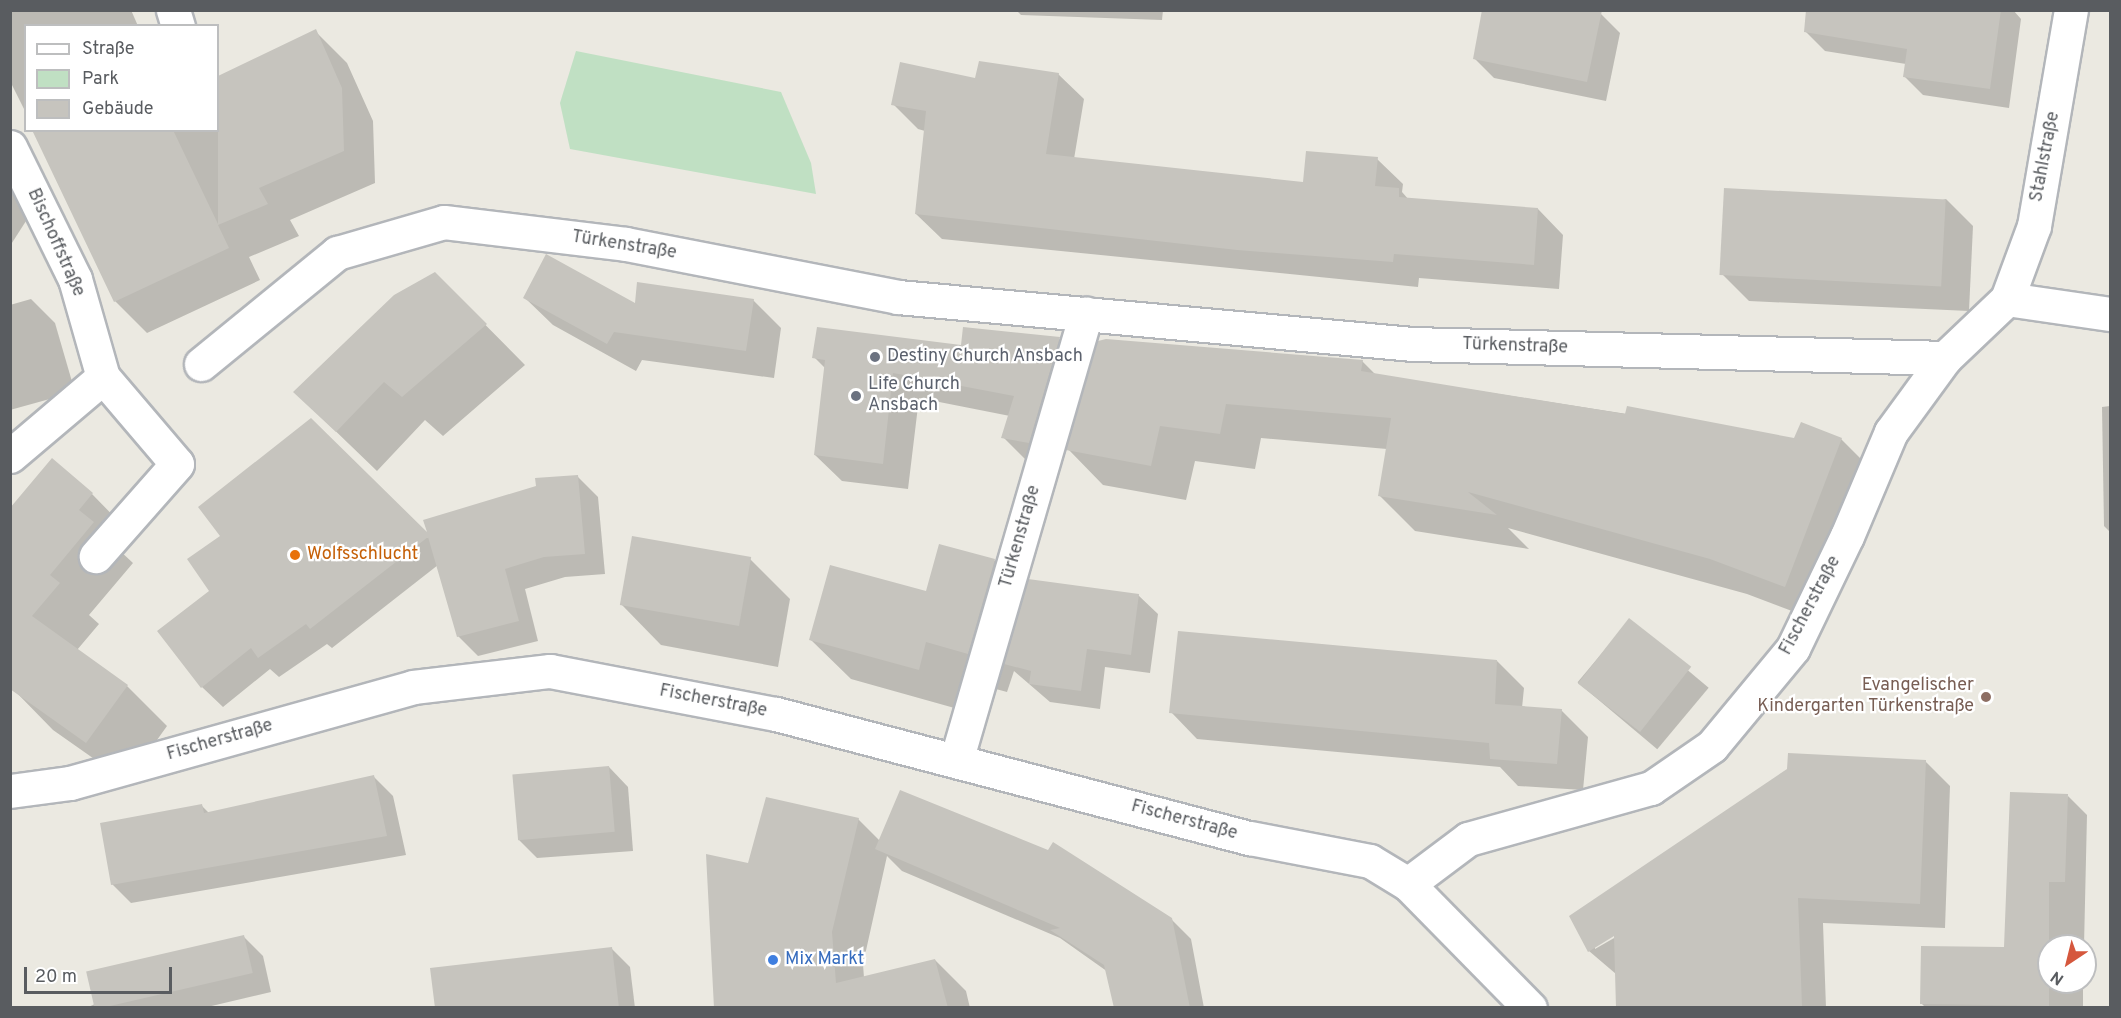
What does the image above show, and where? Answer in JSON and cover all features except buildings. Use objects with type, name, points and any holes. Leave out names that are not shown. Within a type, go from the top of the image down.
[{"type":"street","name":"Stahlstraße","points":[[2007,299],[2034,226],[2071,10]]},
{"type":"street","name":"Bischoffstraße","points":[[10,147],[75,279],[103,377],[177,464],[96,556]]},
{"type":"street","name":"Türkenstraße","points":[[201,364],[337,253],[444,222],[626,244],[898,297],[1412,344],[1945,358]]},
{"type":"street","points":[[2007,299],[2110,314]]},
{"type":"street","name":"Fischerstraße","points":[[1408,884],[1468,839],[1651,788],[1712,746],[1792,648],[1847,536],[1890,432],[1945,358],[2007,299]]},
{"type":"street","name":"Türkenstraße","points":[[956,761],[1086,314]]},
{"type":"street","points":[[10,456],[103,377]]},
{"type":"street","name":"Fischerstraße","points":[[10,791],[70,783],[413,687],[550,671],[776,714],[1250,838],[1370,861],[1408,884],[1528,1007]]},
{"type":"green space","points":[[576,51],[781,92],[811,163],[816,194],[570,149],[560,103]]},
{"type":"place","name":"Destiny Church Ansbach","points":[[875,357]]},
{"type":"place","name":"Life Church Ansbach","points":[[856,396]]},
{"type":"place","name":"Wolfsschlucht","points":[[295,555]]},
{"type":"place","name":"Evangelischer Kindergarten Türkenstraße","points":[[1986,697]]},
{"type":"place","name":"Mix Markt","points":[[773,960]]}]
